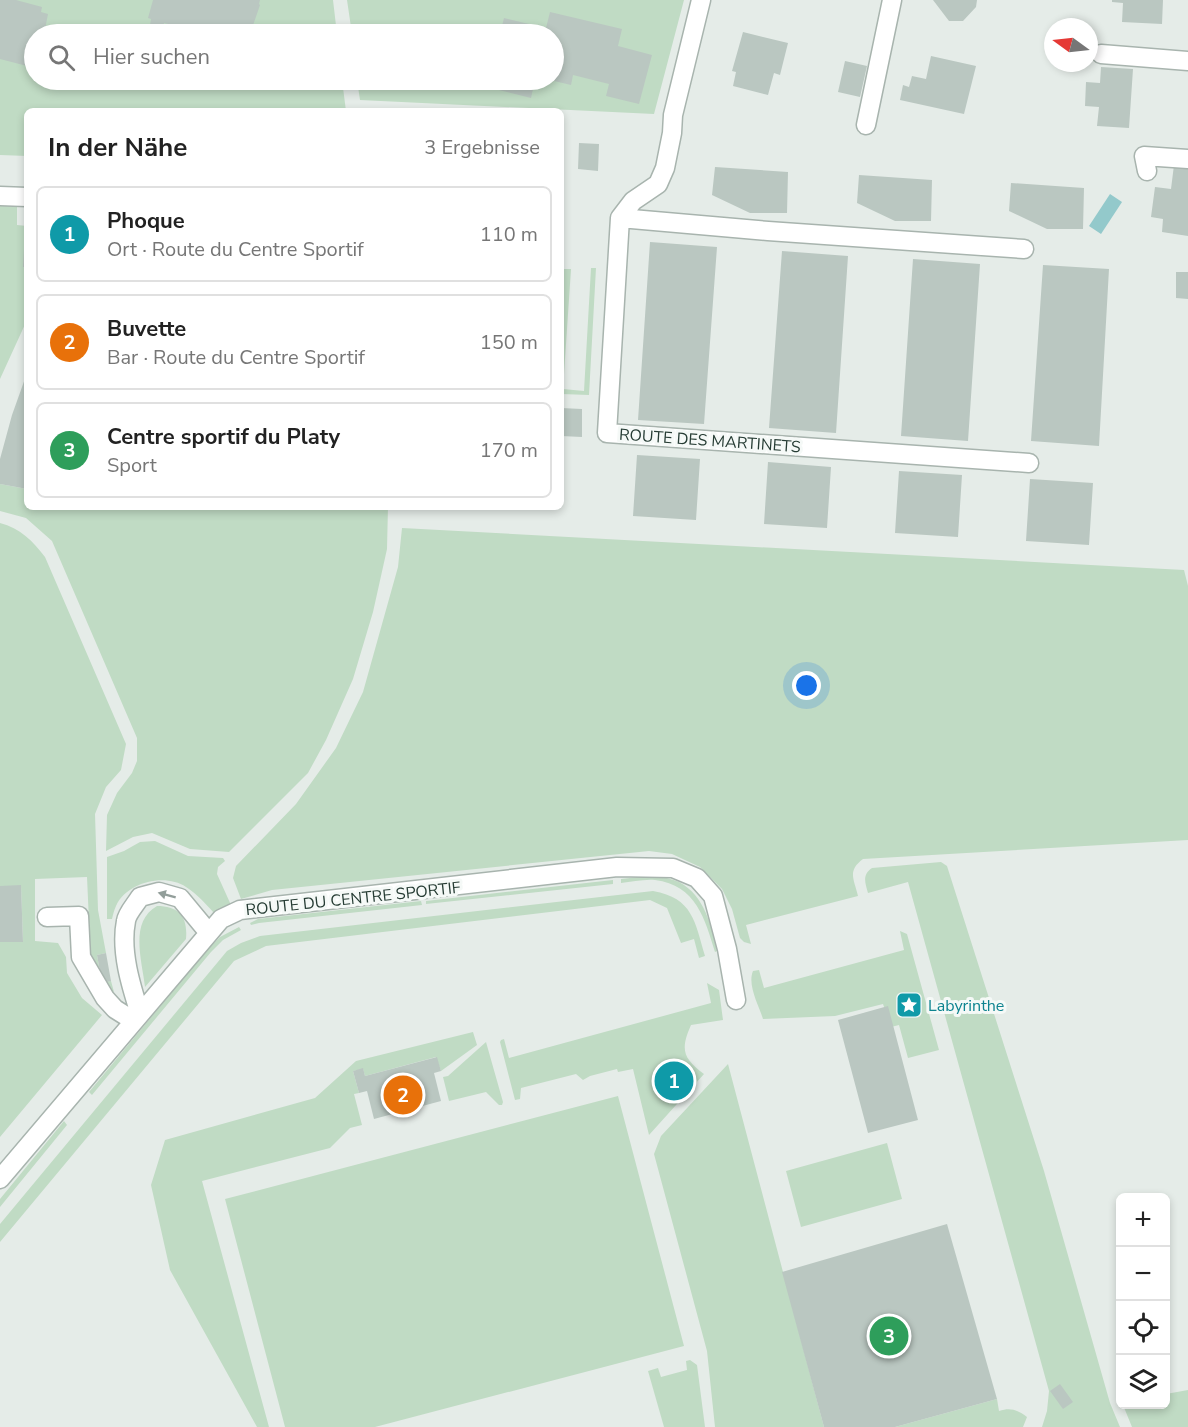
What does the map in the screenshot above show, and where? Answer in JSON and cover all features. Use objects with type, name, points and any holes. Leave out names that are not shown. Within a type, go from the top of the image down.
[{"type":"street","points":[[621,218],[633,201],[658,184],[664,168],[672,133],[673,115],[701,0]]},
{"type":"street","points":[[866,125],[892,0]]},
{"type":"street","points":[[1101,54],[1188,61]]},
{"type":"street","points":[[1147,171],[1144,156],[1188,159]]},
{"type":"street","points":[[0,196],[24,196]]},
{"type":"street","points":[[621,218],[1024,249]]},
{"type":"street","name":"ROUTE DES MARTINETS","points":[[621,218],[607,433],[1029,463]]},
{"type":"street","name":"ROUTE DU CENTRE SPORTIF","points":[[0,1179],[221,919],[240,910],[617,867],[673,868],[697,878],[713,896],[730,962],[736,1000]]},
{"type":"street","points":[[137,1017],[125,942],[126,919],[140,897],[159,892],[180,898],[209,933]]},
{"type":"street","points":[[47,917],[79,916],[81,957],[105,998],[115,1009],[137,1017]]},
{"type":"green space","points":[[0,0],[333,0],[336,24],[24,24],[24,90],[343,90],[346,108],[24,108],[24,156],[0,155]]},
{"type":"green space","points":[[347,0],[684,0],[654,114],[360,100],[358,90],[564,90],[564,24],[351,24]]},
{"type":"green space","points":[[0,200],[17,205],[17,225],[24,226],[24,327],[0,379]]},
{"type":"green space","points":[[591,268],[596,268],[589,395],[564,394],[564,389],[584,391]]},
{"type":"green space","points":[[564,269],[571,269],[564,374]]},
{"type":"green space","points":[[0,484],[24,488],[24,510],[388,510],[387,549],[373,612],[353,679],[326,740],[308,773],[229,852],[190,849],[152,833],[133,837],[106,851],[107,815],[117,793],[132,773],[137,761],[137,738],[52,541],[26,518],[0,511]]},
{"type":"green space","points":[[0,523],[26,536],[45,557],[126,744],[121,770],[106,787],[95,814],[98,910],[106,953],[97,955],[102,982],[111,981],[114,992],[103,986],[91,966],[87,877],[35,879],[35,941],[58,943],[66,957],[67,973],[82,998],[102,1015],[0,1137],[0,942],[23,941],[21,886],[0,886]]},
{"type":"green space","points":[[402,528],[1184,570],[1188,586],[1188,840],[863,859],[853,871],[858,896],[746,925],[751,944],[740,938],[732,909],[722,889],[700,867],[672,854],[649,851],[272,890],[241,899],[233,878],[236,866],[296,804],[336,748],[363,692],[398,567]]},
{"type":"green space","points":[[155,841],[188,856],[223,858],[225,861],[218,867],[217,874],[231,905],[214,913],[186,887],[168,881],[147,882],[137,886],[121,898],[112,919],[107,919],[107,857],[140,842]]},
{"type":"green space","points":[[941,862],[947,866],[1044,1171],[1110,1403],[1120,1427],[1042,1427],[1047,1411],[1049,1391],[908,882],[868,893],[865,882],[872,868]]},
{"type":"green space","points":[[656,875],[679,882],[695,895],[706,912],[717,951],[715,952],[697,906],[680,889],[669,883],[655,880],[621,883],[621,879]]},
{"type":"green space","points":[[613,880],[613,884],[426,904],[426,901]]},
{"type":"green space","points":[[653,891],[677,899],[690,913],[705,956],[699,958],[694,939],[681,943],[667,908],[650,900],[266,946],[234,961],[0,1242],[0,1224],[227,951],[241,943],[260,936]]},
{"type":"green space","points":[[421,901],[422,905],[251,925],[250,923],[258,919]]},
{"type":"green space","points":[[157,906],[171,908],[180,914],[184,919],[186,939],[145,987],[140,954],[140,932],[148,913]]},
{"type":"green space","points":[[239,927],[241,930],[223,940],[211,952],[92,1095],[89,1092],[207,950],[220,937]]},
{"type":"green space","points":[[900,931],[907,934],[939,1050],[908,1058],[899,1025],[891,1027],[883,1004],[835,1016],[763,1019],[752,989],[753,971],[759,970],[764,988],[904,950]]},
{"type":"green space","points":[[707,983],[719,990],[723,1020],[691,1025],[685,1041],[688,1058],[704,1074],[649,1135],[633,1069],[618,1072],[617,1069],[583,1080],[576,1074],[521,1088],[520,1099],[515,1100],[501,1040],[504,1039],[509,1058],[711,1003]]},
{"type":"green space","points":[[473,1032],[477,1045],[441,1071],[436,1057],[365,1076],[363,1069],[353,1071],[359,1093],[354,1094],[362,1125],[350,1128],[330,1148],[202,1181],[269,1427],[257,1427],[170,1270],[151,1185],[165,1140],[315,1098],[356,1061]]},
{"type":"green space","points":[[486,1042],[502,1105],[499,1105],[486,1092],[449,1101],[443,1077],[448,1076]]},
{"type":"green space","points":[[728,1064],[824,1427],[715,1427],[707,1351],[654,1154],[661,1136]]},
{"type":"green space","points":[[618,1096],[684,1346],[375,1427],[285,1427],[225,1199]]},
{"type":"green space","points":[[64,1121],[67,1125],[0,1207],[0,1199]]},
{"type":"green space","points":[[887,1143],[902,1199],[801,1227],[786,1171]]},
{"type":"green space","points":[[690,1360],[697,1365],[705,1427],[664,1427],[648,1371],[658,1368],[661,1377],[687,1370],[686,1361]]},
{"type":"green space","points":[[1188,1390],[1188,1427],[1132,1427],[1125,1409],[1170,1409],[1170,1393]]},
{"type":"green space","points":[[997,1399],[999,1411],[1014,1410],[1027,1417],[1023,1427],[895,1427]]},
{"type":"water","points":[[1110,194],[1122,202],[1101,234],[1089,226]]},
{"type":"building","points":[[0,0],[16,0],[42,7],[41,12],[48,14],[46,24],[24,24],[24,65],[0,59]]},
{"type":"building","points":[[153,0],[260,0],[253,24],[150,24],[151,19],[148,18]]},
{"type":"building","points":[[933,0],[977,0],[976,7],[963,21],[949,21]]},
{"type":"building","points":[[1112,0],[1163,0],[1162,24],[1122,22],[1123,3],[1112,2]]},
{"type":"building","points":[[550,12],[622,29],[618,46],[652,55],[639,104],[606,96],[609,84],[573,75],[571,85],[564,83],[564,24],[547,24]]},
{"type":"building","points":[[504,18],[529,24],[502,24]]},
{"type":"building","points":[[743,32],[788,43],[780,75],[774,73],[768,95],[733,86],[736,72],[732,71]]},
{"type":"building","points":[[931,56],[976,66],[964,114],[900,100],[903,85],[909,87],[912,76],[926,79]]},
{"type":"building","points":[[845,61],[867,66],[860,97],[838,92]]},
{"type":"building","points":[[1101,67],[1133,69],[1129,128],[1097,126],[1099,107],[1085,106],[1086,82],[1100,83]]},
{"type":"building","points":[[499,90],[533,90],[531,98]]},
{"type":"building","points":[[579,143],[599,144],[598,171],[578,169]]},
{"type":"building","points":[[1174,165],[1188,167],[1188,236],[1162,232],[1163,219],[1151,217],[1155,187],[1171,189]]},
{"type":"building","points":[[715,167],[788,172],[787,213],[750,213],[712,195]]},
{"type":"building","points":[[859,175],[932,180],[931,221],[895,221],[857,203]]},
{"type":"building","points":[[1011,183],[1084,188],[1083,229],[1047,229],[1009,211]]},
{"type":"building","points":[[650,242],[717,247],[704,424],[638,420]]},
{"type":"building","points":[[782,251],[848,256],[836,433],[769,428]]},
{"type":"building","points":[[913,259],[980,264],[968,441],[901,436]]},
{"type":"building","points":[[1043,265],[1109,269],[1099,446],[1031,441]]},
{"type":"building","points":[[1176,272],[1188,272],[1188,299],[1176,298]]},
{"type":"building","points":[[24,381],[24,488],[0,484],[0,459]]},
{"type":"building","points":[[564,408],[582,409],[582,437],[564,436]]},
{"type":"building","points":[[637,455],[700,459],[696,520],[633,516]]},
{"type":"building","points":[[768,462],[831,467],[827,528],[764,524]]},
{"type":"building","points":[[899,471],[962,475],[958,537],[895,533]]},
{"type":"building","points":[[1030,479],[1093,483],[1089,545],[1026,541]]},
{"type":"building","points":[[21,885],[23,942],[0,942],[0,886]]},
{"type":"building","points":[[106,953],[111,981],[102,983],[97,955]]},
{"type":"building","points":[[888,1006],[918,1120],[868,1133],[838,1020]]},
{"type":"building","points":[[437,1057],[441,1071],[434,1073],[441,1101],[374,1119],[367,1091],[359,1093],[353,1071],[363,1068],[365,1076]]},
{"type":"building","points":[[947,1224],[997,1399],[895,1427],[824,1427],[782,1272]]},
{"type":"building","points":[[1060,1384],[1073,1402],[1063,1409],[1050,1391]]},
{"type":"place","name":"Labyrinthe","points":[[909,1005]]},
{"type":"place","name":"Phoque","points":[[674,1081]]},
{"type":"place","name":"Buvette","points":[[403,1095]]},
{"type":"place","name":"Centre sportif du Platy","points":[[889,1336]]}]
